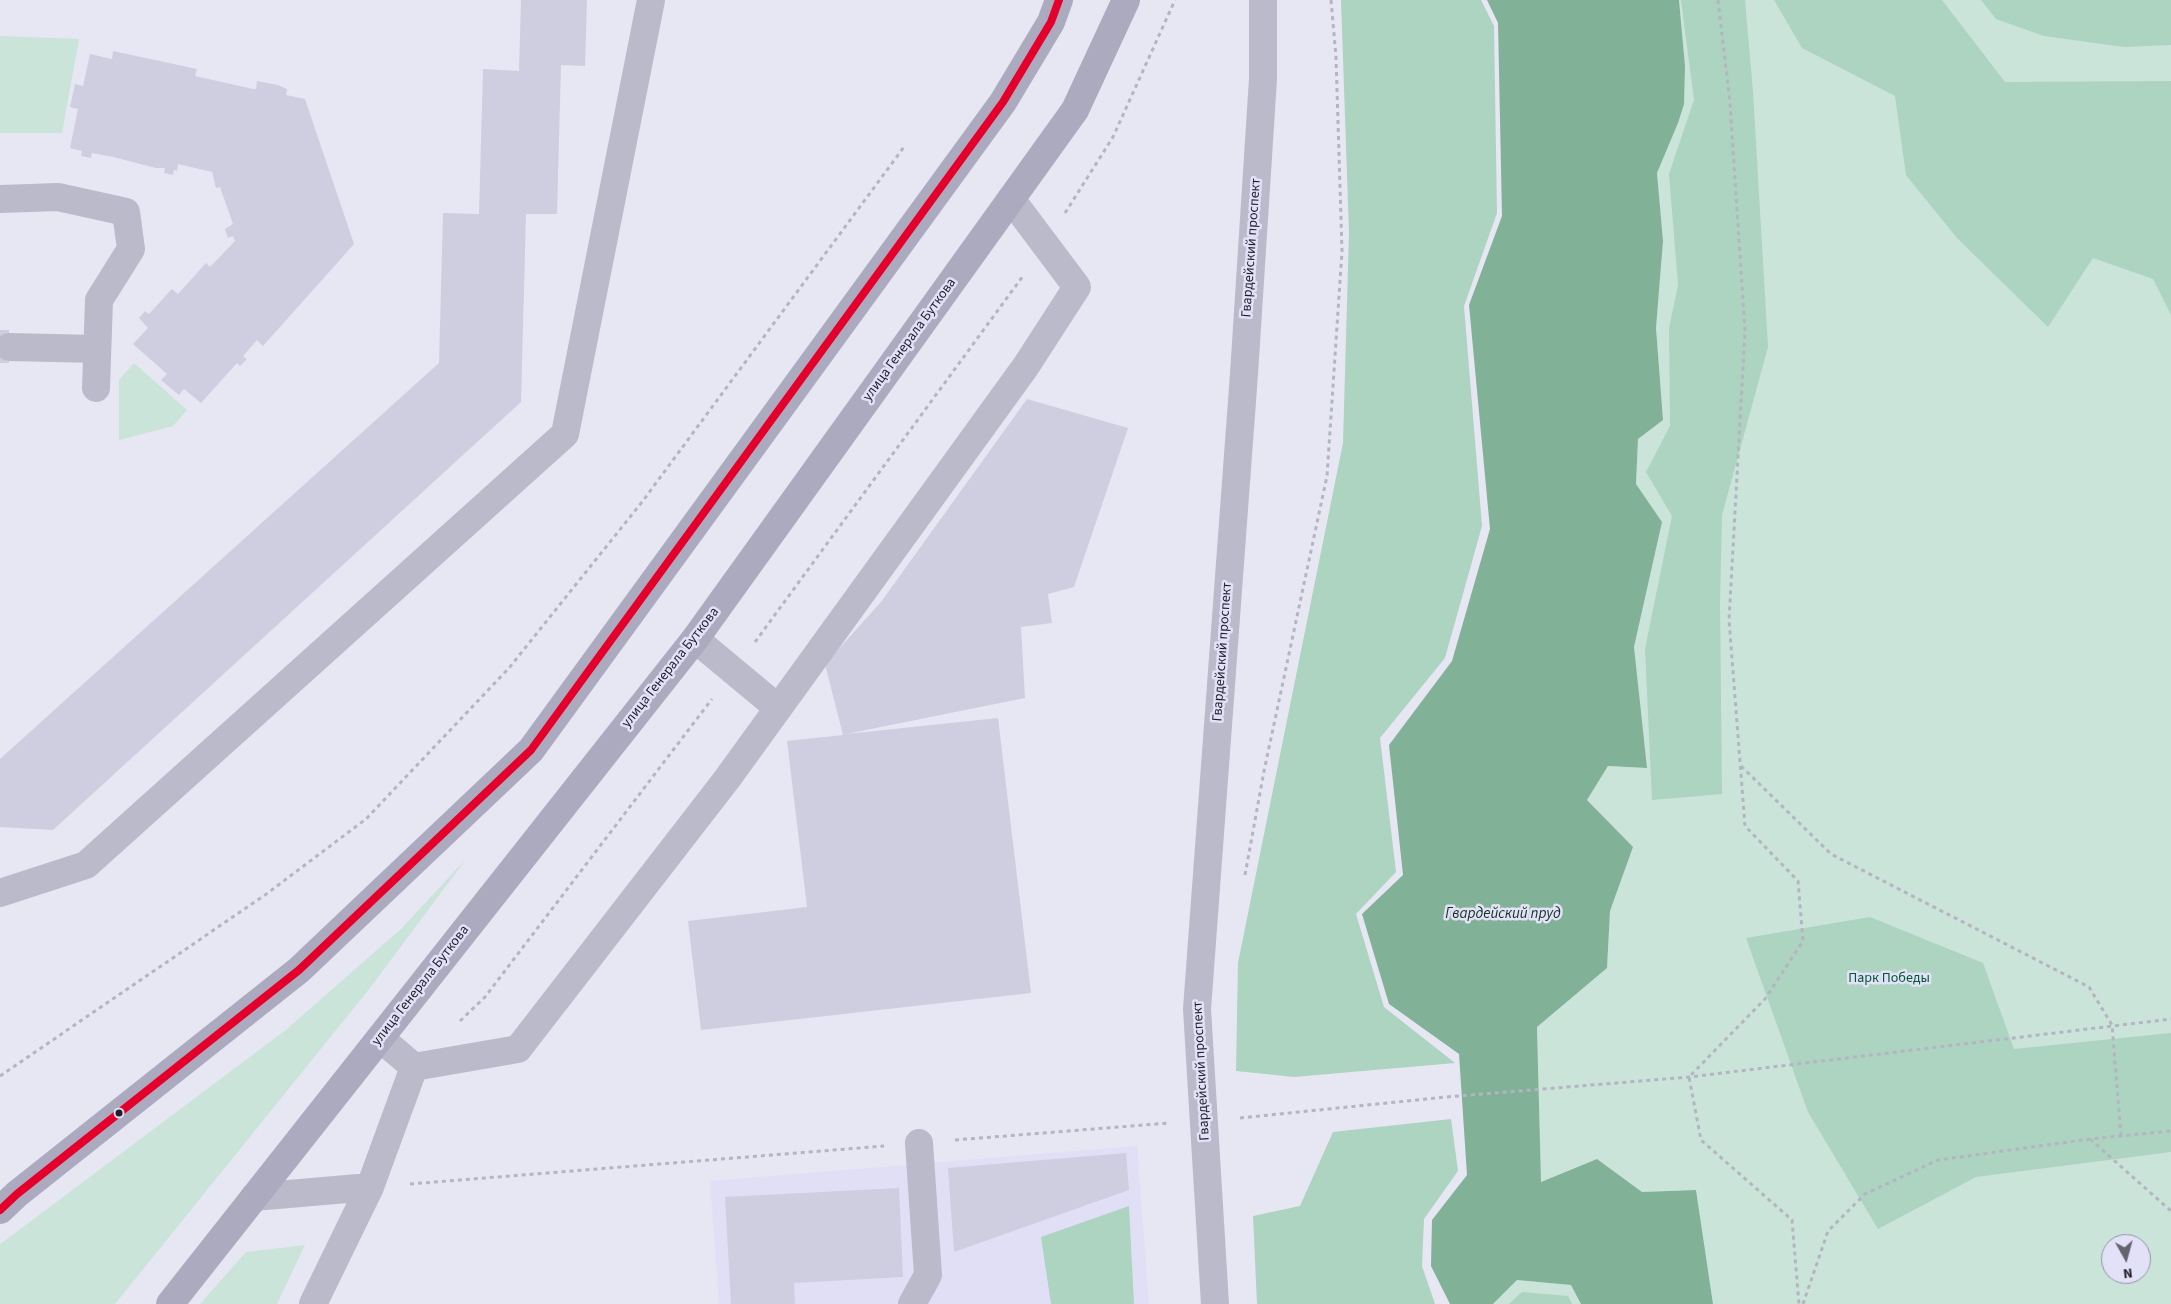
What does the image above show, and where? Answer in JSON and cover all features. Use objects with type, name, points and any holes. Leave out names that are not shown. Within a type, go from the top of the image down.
[{"type":"main road","points":[[6,1200],[300,970],[531,750],[1003,102],[1051,22],[1059,0]]},
{"type":"main road","name":"улица Генерала Буткова","points":[[170,1304],[695,638],[1075,110],[1126,0]]},
{"type":"street","points":[[0,893],[86,866],[565,434],[650,0]]},
{"type":"street","name":"Гвардейский проспект","points":[[1215,1304],[1197,1009],[1261,108],[1263,0]]},
{"type":"street","points":[[0,199],[58,197],[126,212],[131,249],[99,300],[96,388]]},
{"type":"street","points":[[414,1067],[518,1049],[727,779],[1026,366],[1077,287],[1011,200]]},
{"type":"street","points":[[9,347],[97,349]]},
{"type":"street","points":[[695,638],[778,708]]},
{"type":"street","points":[[380,1038],[414,1067]]},
{"type":"street","points":[[313,1304],[370,1187],[414,1067]]},
{"type":"street","points":[[912,1304],[928,1274],[918,1143]]},
{"type":"street","points":[[254,1197],[370,1187]]},
{"type":"path","points":[[453,1028],[485,997],[734,671],[1046,245],[1113,136],[1175,0]]},
{"type":"path","points":[[1244,882],[1264,770],[1327,476],[1342,251],[1336,57],[1331,0]]},
{"type":"path","points":[[1689,1077],[1765,999],[1803,941],[1798,881],[1745,826],[1729,620],[1745,331],[1730,103],[1718,0]]},
{"type":"path","points":[[0,1076],[265,895],[366,819],[509,668],[636,510],[904,147]]},
{"type":"path","points":[[1740,766],[1831,854],[2088,987],[2112,1025],[2121,1136]]},
{"type":"path","points":[[1446,1097],[1689,1077],[2171,1018]]},
{"type":"path","points":[[1689,1077],[1701,1140],[1792,1220],[1799,1304]]},
{"type":"path","points":[[1803,1304],[1828,1231],[1865,1194],[1938,1160],[2171,1131]]},
{"type":"path","points":[[2090,1140],[2171,1211]]},
{"type":"shaded area","points":[[1137,1146],[1149,1304],[719,1304],[710,1181]]},
{"type":"green space","points":[[1341,0],[1481,0],[1494,26],[1497,213],[1464,306],[1482,526],[1445,658],[1380,738],[1396,872],[1356,914],[1384,1007],[1455,1063],[1294,1077],[1236,1071],[1238,963],[1343,443],[1349,233]]},
{"type":"green space","name":"Парк Победы","points":[[1679,0],[2171,0],[2171,1304],[1713,1304],[1696,1190],[1642,1192],[1597,1159],[1541,1182],[1537,1027],[1607,968],[1610,911],[1633,847],[1587,800],[1608,766],[1646,768],[1634,647],[1662,522],[1636,484],[1638,439],[1663,419],[1656,328],[1663,241],[1657,173],[1678,123],[1685,66]]},
{"type":"green space","points":[[1681,0],[1745,0],[1753,92],[1768,347],[1722,515],[1720,602],[1722,794],[1652,800],[1645,649],[1672,516],[1646,472],[1670,426],[1669,328],[1678,285],[1669,174],[1694,100]]},
{"type":"green space","points":[[1774,0],[1942,0],[2005,82],[2171,81],[2171,315],[2153,279],[2093,258],[2048,327],[1957,238],[1906,175],[1895,96],[1802,48]]},
{"type":"green space","points":[[1981,0],[2171,0],[2171,45],[2124,47],[2044,36],[1996,19]]},
{"type":"green space","points":[[0,36],[79,39],[62,133],[0,133]]},
{"type":"green space","points":[[134,363],[187,410],[173,426],[119,440],[119,380]]},
{"type":"green space","points":[[466,859],[370,988],[115,1304],[0,1304],[0,1244],[287,1029],[402,928]]},
{"type":"green space","points":[[1870,917],[1983,963],[2014,1049],[2171,1033],[2171,1152],[1976,1177],[1878,1229],[1808,1112],[1746,938]]},
{"type":"green space","points":[[1451,1119],[1458,1171],[1424,1219],[1422,1266],[1435,1304],[1257,1304],[1253,1216],[1300,1206],[1333,1132]]},
{"type":"green space","points":[[1129,1206],[1134,1304],[1051,1304],[1041,1237]]},
{"type":"green space","points":[[305,1245],[277,1304],[200,1304],[246,1252]]},
{"type":"green space","points":[[1517,1280],[1572,1285],[1581,1304],[1493,1304]]},
{"type":"green space","points":[[1522,1292],[1568,1296],[1572,1304],[1509,1304]]},
{"type":"water","name":"Гвардейский пруд","points":[[1487,0],[1679,0],[1685,66],[1684,104],[1657,173],[1663,241],[1656,328],[1663,420],[1638,439],[1636,484],[1662,522],[1634,647],[1647,768],[1608,766],[1587,800],[1633,847],[1610,911],[1607,968],[1537,1027],[1541,1182],[1597,1159],[1642,1192],[1696,1190],[1713,1304],[1581,1304],[1571,1285],[1517,1280],[1493,1304],[1450,1304],[1431,1266],[1432,1220],[1467,1175],[1459,1054],[1389,1004],[1362,914],[1403,875],[1389,745],[1452,661],[1490,529],[1469,305],[1502,216],[1498,23]]},
{"type":"building","points":[[521,0],[587,0],[585,66],[561,65],[557,214],[526,214],[521,402],[53,830],[0,827],[0,759],[439,363],[443,213],[479,214],[483,69],[519,71]]},
{"type":"building","points":[[113,51],[197,69],[195,76],[253,89],[256,89],[257,81],[278,85],[287,89],[286,95],[305,99],[354,244],[263,346],[257,340],[243,356],[247,359],[240,366],[237,363],[201,403],[184,389],[179,395],[161,380],[167,374],[133,344],[148,328],[139,318],[145,311],[149,314],[172,289],[178,294],[206,263],[210,267],[235,241],[233,236],[228,238],[225,229],[233,224],[220,187],[216,188],[212,172],[178,164],[177,171],[174,170],[173,175],[164,173],[165,168],[156,168],[113,157],[92,153],[91,158],[81,156],[82,151],[70,148],[78,109],[70,107],[75,84],[83,86],[90,54],[112,59]]},
{"type":"building","points":[[0,330],[9,330],[9,363],[0,363]]},
{"type":"building","points":[[1027,399],[1128,428],[1074,587],[1048,594],[1052,623],[1021,627],[1025,698],[846,734],[998,718],[1031,993],[701,1030],[688,921],[807,907],[787,741],[843,735],[825,664],[881,602]]},
{"type":"building","points":[[1126,1153],[1129,1190],[954,1252],[948,1168]]},
{"type":"building","points":[[899,1188],[903,1277],[794,1283],[795,1304],[731,1304],[725,1197]]},
{"type":"transit line","points":[[0,1210],[17,1194],[299,970],[531,750],[1003,102],[1051,22],[1059,0]]}]
